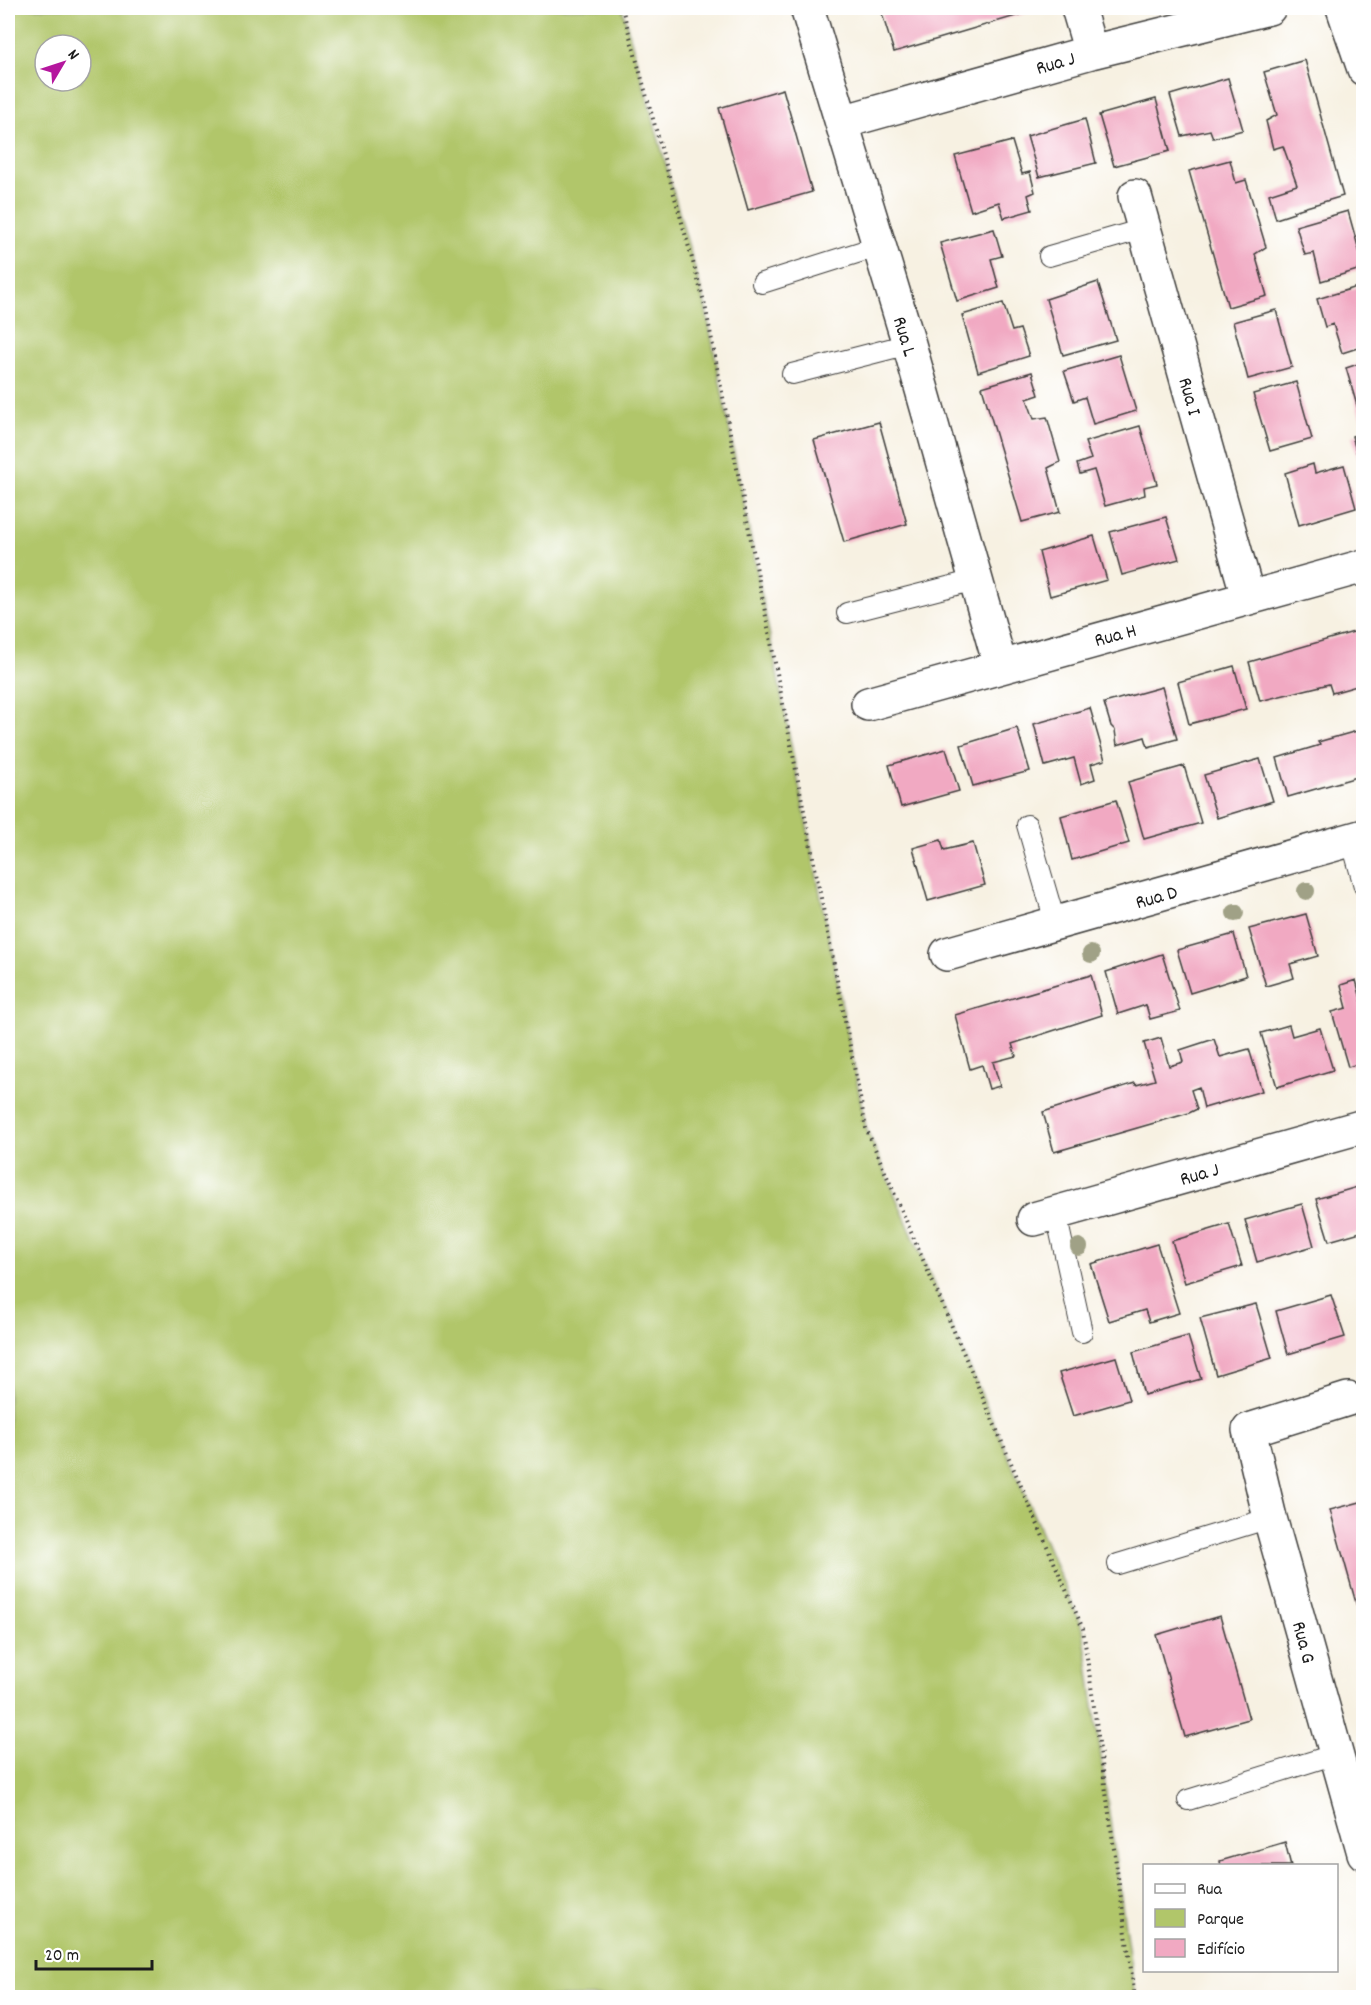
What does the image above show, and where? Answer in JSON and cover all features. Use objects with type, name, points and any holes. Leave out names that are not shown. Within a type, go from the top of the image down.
[{"type":"street","name":"Rua L","points":[[807,8],[909,344],[1000,665]]},
{"type":"street","points":[[1078,8],[1091,52]]},
{"type":"street","name":"Rua J","points":[[842,122],[1091,52],[1269,8]]},
{"type":"street","points":[[1343,8],[1364,69]]},
{"type":"street","name":"Rua I","points":[[1135,196],[1248,597]]},
{"type":"street","name":"Rua H","points":[[868,704],[1000,665],[1364,566]]},
{"type":"street","name":"Rua D","points":[[947,954],[1056,925],[1357,837]]},
{"type":"street","name":"Rua J","points":[[1045,1216],[1364,1126]]},
{"type":"street","name":"Rua G","points":[[1348,1399],[1249,1430],[1270,1518],[1364,1852]]},
{"type":"lane","points":[[1049,256],[1143,229]]},
{"type":"lane","points":[[762,283],[879,246]]},
{"type":"lane","points":[[792,374],[909,344]]},
{"type":"lane","points":[[847,614],[975,580]]},
{"type":"lane","points":[[1027,825],[1056,925]]},
{"type":"lane","points":[[1357,837],[1364,886]]},
{"type":"lane","points":[[1045,1216],[1082,1332]]},
{"type":"lane","points":[[1118,1564],[1270,1518]]},
{"type":"lane","points":[[1188,1800],[1336,1754]]},
{"type":"path","points":[[622,8],[705,305],[866,1128],[1083,1629],[1135,1998]]},
{"type":"green space","points":[[8,8],[622,8],[705,305],[866,1128],[1083,1629],[1135,1997],[8,1997]]},
{"type":"building","points":[[898,8],[1028,8],[1029,12],[894,52],[882,14]]},
{"type":"building","points":[[1305,60],[1343,196],[1293,211],[1294,213],[1276,219],[1269,194],[1297,185],[1283,146],[1273,149],[1266,121],[1277,115],[1264,72]]},
{"type":"building","points":[[1228,78],[1243,130],[1213,138],[1210,130],[1182,136],[1170,95]]},
{"type":"building","points":[[783,89],[812,192],[748,210],[719,108]]},
{"type":"building","points":[[1156,99],[1170,151],[1114,166],[1099,115]]},
{"type":"building","points":[[1085,119],[1096,163],[1039,177],[1027,136]]},
{"type":"building","points":[[1012,141],[1022,174],[1030,172],[1035,192],[1028,195],[1032,210],[1004,218],[999,202],[971,211],[955,156]]},
{"type":"building","points":[[1230,160],[1236,183],[1246,180],[1266,247],[1255,254],[1267,296],[1228,307],[1189,171]]},
{"type":"building","points":[[1348,211],[1364,268],[1321,281],[1314,253],[1305,255],[1296,226]]},
{"type":"building","points":[[994,229],[1002,256],[991,259],[999,288],[957,301],[940,243]]},
{"type":"building","points":[[1098,282],[1116,340],[1063,355],[1046,299]]},
{"type":"building","points":[[1364,285],[1364,346],[1342,353],[1333,324],[1325,327],[1317,299]]},
{"type":"building","points":[[1003,303],[1012,331],[1020,329],[1029,356],[978,372],[962,315]]},
{"type":"building","points":[[1276,310],[1292,367],[1248,379],[1233,322]]},
{"type":"building","points":[[1119,355],[1136,411],[1093,424],[1085,397],[1074,401],[1064,371]]},
{"type":"building","points":[[1364,362],[1364,426],[1363,426],[1346,368]]},
{"type":"building","points":[[1032,372],[1039,395],[1027,399],[1034,419],[1047,417],[1060,462],[1048,468],[1060,512],[1022,522],[982,387]]},
{"type":"building","points":[[1296,382],[1312,439],[1270,451],[1253,394]]},
{"type":"building","points":[[879,422],[907,524],[844,542],[814,440]]},
{"type":"building","points":[[1140,426],[1157,484],[1144,487],[1145,495],[1105,506],[1094,470],[1080,474],[1077,464],[1091,459],[1085,442]]},
{"type":"building","points":[[1364,432],[1364,476],[1363,476],[1352,436]]},
{"type":"building","points":[[1313,464],[1315,473],[1344,465],[1356,508],[1299,525],[1285,473]]},
{"type":"building","points":[[1166,517],[1179,559],[1122,575],[1110,532]]},
{"type":"building","points":[[1094,536],[1107,580],[1050,596],[1039,552]]},
{"type":"building","points":[[1364,629],[1364,684],[1332,693],[1329,684],[1260,701],[1249,662]]},
{"type":"building","points":[[1234,666],[1246,709],[1189,724],[1178,682]]},
{"type":"building","points":[[1162,687],[1177,739],[1148,747],[1145,737],[1117,745],[1115,730],[1111,726],[1104,703]]},
{"type":"building","points":[[1090,708],[1105,760],[1091,764],[1095,779],[1081,784],[1074,758],[1045,766],[1034,724]]},
{"type":"building","points":[[1017,728],[1030,771],[973,786],[961,745]]},
{"type":"building","points":[[1364,729],[1364,775],[1288,797],[1277,758],[1320,745],[1318,742]]},
{"type":"building","points":[[946,749],[959,791],[901,807],[889,765]]},
{"type":"building","points":[[1260,759],[1273,801],[1217,818],[1204,775]]},
{"type":"building","points":[[1184,766],[1201,823],[1144,839],[1128,782]]},
{"type":"building","points":[[1116,800],[1129,843],[1072,860],[1061,816]]},
{"type":"building","points":[[941,840],[944,850],[973,843],[985,885],[928,901],[913,848]]},
{"type":"building","points":[[1306,914],[1318,956],[1290,964],[1294,978],[1266,986],[1249,929]]},
{"type":"building","points":[[1234,934],[1246,976],[1190,993],[1177,950]]},
{"type":"building","points":[[1162,954],[1180,1011],[1150,1019],[1146,1005],[1118,1014],[1106,972]]},
{"type":"building","points":[[1091,975],[1102,1015],[1012,1044],[1016,1056],[993,1062],[1000,1086],[989,1089],[982,1065],[970,1069],[955,1015]]},
{"type":"building","points":[[1356,980],[1364,1010],[1364,1062],[1348,1067],[1332,1012],[1347,1008],[1341,985]]},
{"type":"building","points":[[1289,1025],[1292,1036],[1320,1028],[1333,1070],[1277,1087],[1261,1033]]},
{"type":"building","points":[[1161,1038],[1169,1066],[1183,1062],[1180,1050],[1214,1039],[1220,1057],[1249,1049],[1262,1091],[1204,1108],[1199,1087],[1191,1090],[1197,1109],[1189,1113],[1054,1152],[1043,1112],[1135,1083],[1136,1085],[1155,1080],[1144,1043]]},
{"type":"building","points":[[1364,1185],[1364,1231],[1329,1241],[1316,1199]]},
{"type":"building","points":[[1302,1204],[1314,1246],[1257,1262],[1245,1220]]},
{"type":"building","points":[[1229,1224],[1242,1266],[1185,1283],[1172,1241]]},
{"type":"building","points":[[1157,1244],[1179,1313],[1149,1322],[1145,1310],[1109,1321],[1091,1264]]},
{"type":"building","points":[[1331,1295],[1345,1337],[1288,1354],[1276,1311]]},
{"type":"building","points":[[1256,1304],[1272,1358],[1216,1375],[1200,1318]]},
{"type":"building","points":[[1188,1336],[1201,1379],[1144,1395],[1133,1352]]},
{"type":"building","points":[[1116,1357],[1129,1400],[1073,1416],[1059,1373]]},
{"type":"building","points":[[1364,1501],[1364,1628],[1363,1628],[1330,1510]]},
{"type":"building","points":[[1220,1616],[1249,1719],[1185,1737],[1156,1635]]},
{"type":"building","points":[[1285,1842],[1290,1864],[1221,1864],[1220,1861]]}]
